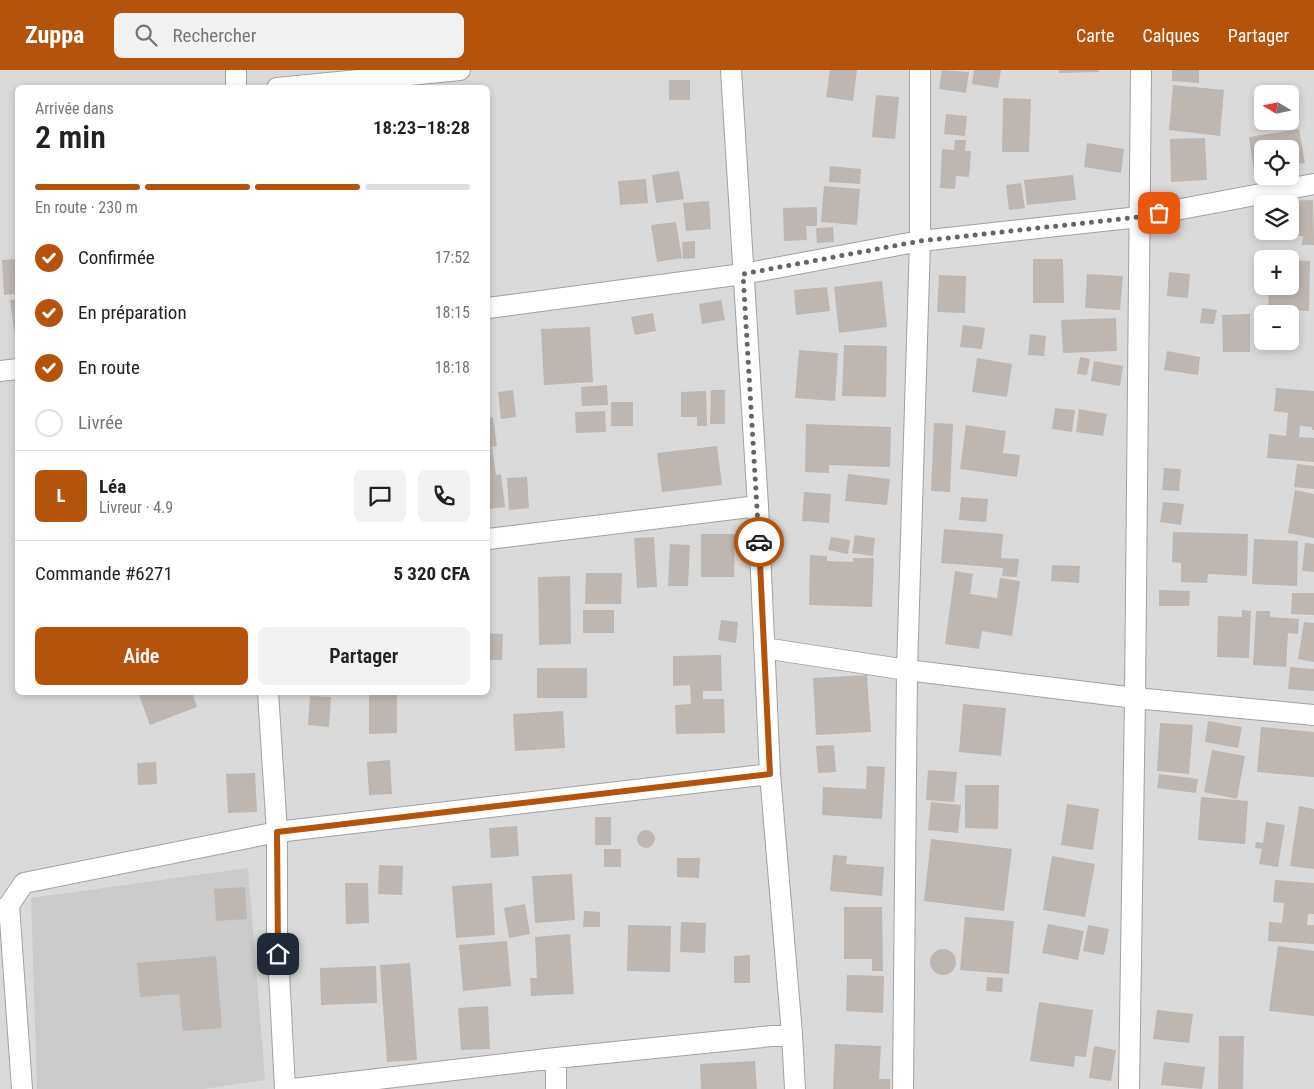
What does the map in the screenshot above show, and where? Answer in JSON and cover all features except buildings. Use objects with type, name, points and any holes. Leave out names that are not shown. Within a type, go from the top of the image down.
[{"type":"street","points":[[236,70],[236,85]]},
{"type":"street","points":[[308,85],[460,70]]},
{"type":"street","points":[[731,70],[758,506],[770,774],[795,1089]]},
{"type":"street","points":[[902,1089],[907,670],[920,241],[920,70]]},
{"type":"street","points":[[1129,1089],[1141,70]]},
{"type":"street","points":[[490,308],[743,274],[920,241],[1139,217],[1314,184]]},
{"type":"street","points":[[0,372],[15,370]]},
{"type":"street","points":[[490,539],[758,506]]},
{"type":"street","points":[[764,648],[907,670],[1135,698],[1314,715]]},
{"type":"street","points":[[268,695],[277,832],[277,934],[285,1089]]},
{"type":"street","points":[[22,1089],[5,909],[24,883],[277,832],[770,774]]},
{"type":"street","points":[[293,1089],[556,1058],[792,1034]]},
{"type":"street","points":[[556,1058],[556,1089]]},
{"type":"shaded area","points":[[0,70],[1314,70],[1314,1089],[0,1089]]},
{"type":"shaded area","points":[[248,868],[265,1080],[203,1089],[37,1089],[31,898]]},
{"type":"way so far","points":[[759,542],[743,274],[920,241],[1139,217],[1159,213]]},
{"type":"route","points":[[278,954],[277,832],[770,774],[759,542]]}]
